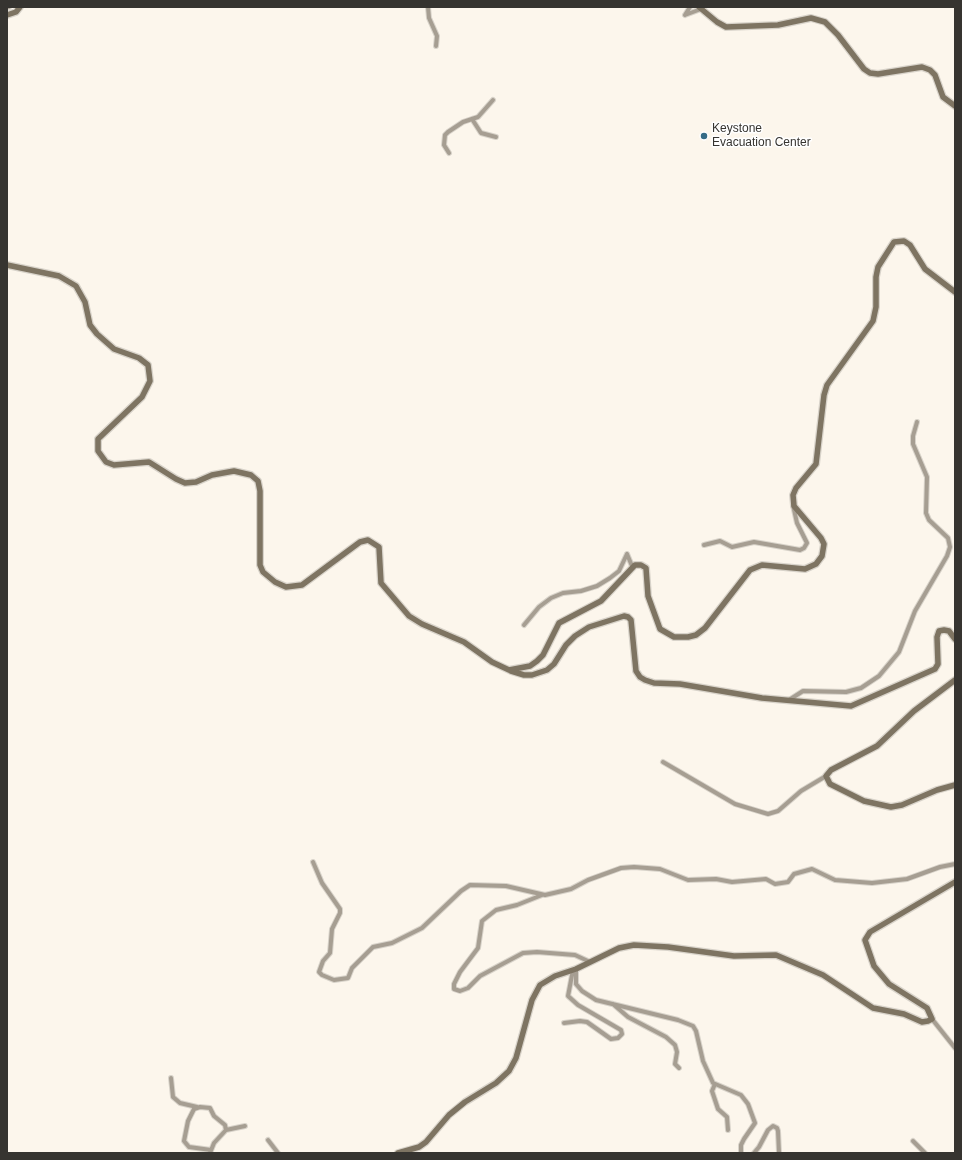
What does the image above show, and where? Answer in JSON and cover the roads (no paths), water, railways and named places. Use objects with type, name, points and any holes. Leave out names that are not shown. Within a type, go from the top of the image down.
[{"type":"street","points":[[7,15],[16,12],[20,7]]},
{"type":"street","points":[[428,7],[430,18],[438,36],[436,46]]},
{"type":"street","points":[[690,7],[685,15],[700,8],[721,25],[726,27],[778,25],[811,18],[825,22],[838,35],[864,69],[870,73],[878,74],[922,67],[930,70],[935,75],[943,97],[955,106]]},
{"type":"street","points":[[449,154],[444,145],[445,136],[463,122],[482,114],[493,100]]},
{"type":"street","points":[[472,119],[482,133],[496,137]]},
{"type":"street","points":[[704,545],[720,541],[732,548],[754,542],[800,550],[804,548],[807,543],[796,523],[793,503],[796,488],[816,464],[824,395],[827,385],[873,321],[876,307],[876,270],[894,242],[900,240],[906,242],[925,269],[955,292]]},
{"type":"street","points":[[7,265],[59,276],[76,286],[84,302],[90,325],[97,334],[114,349],[139,358],[148,365],[150,381],[142,397],[98,439],[98,451],[106,462],[114,465],[149,462],[176,480],[185,483],[196,482],[212,474],[234,471],[251,475],[258,481],[260,490],[260,565],[263,572],[275,582],[292,588],[302,585],[360,542],[368,540],[379,547],[381,583],[409,616],[422,624],[464,642],[492,662],[509,670],[524,675],[532,675],[547,670],[554,664],[566,645],[575,636],[589,627],[624,616],[631,620],[636,671],[640,677],[645,680],[654,683],[680,684],[762,698],[838,706],[851,706],[860,703],[934,669],[938,664],[936,636],[939,632],[944,630],[950,631],[955,639]]},
{"type":"street","points":[[789,700],[803,691],[846,692],[861,688],[879,676],[899,652],[915,611],[947,556],[950,547],[948,538],[930,520],[926,513],[927,476],[913,444],[917,422]]},
{"type":"street","points":[[509,670],[524,668],[537,661],[544,655],[559,623],[601,601],[632,566],[638,564],[646,568],[648,596],[660,629],[674,636],[688,637],[696,635],[705,628],[750,570],[766,564],[805,568],[812,567],[820,560],[824,551],[823,541],[801,516],[793,503]]},
{"type":"street","points":[[524,625],[542,604],[552,598],[597,586],[610,578],[619,570],[627,554],[632,566]]},
{"type":"street","points":[[663,762],[735,804],[768,814],[778,810],[801,791],[826,776],[831,770],[877,746],[914,711],[955,680]]},
{"type":"street","points":[[826,776],[830,784],[864,801],[891,807],[902,805],[937,790],[955,785]]},
{"type":"street","points":[[314,862],[322,883],[340,909],[340,913],[332,929],[330,953],[323,961],[319,972],[322,975],[334,980],[348,978],[352,968],[372,947],[392,943],[422,928],[467,886],[506,886],[546,895]]},
{"type":"street","points":[[590,962],[575,956],[537,952],[523,953],[480,976],[468,988],[460,991],[454,989],[454,984],[460,972],[478,948],[482,921],[496,910],[567,890],[588,880],[621,868],[656,868],[688,880],[716,879],[732,882],[766,879],[775,884],[788,882],[794,874],[812,869],[835,880],[872,883],[907,879],[940,867],[955,864]]},
{"type":"street","points":[[955,882],[870,932],[865,940],[874,966],[889,984],[923,1003],[932,1019],[955,1048]]},
{"type":"street","points":[[398,1153],[419,1147],[426,1142],[449,1115],[465,1102],[496,1083],[509,1071],[516,1058],[536,990],[548,979],[574,970],[619,948],[634,945],[668,947],[734,956],[759,954],[776,955],[823,975],[873,1008],[904,1014],[922,1022],[932,1019]]},
{"type":"street","points":[[574,970],[576,984],[582,991],[601,1002],[678,1020],[693,1026],[696,1031],[703,1061],[710,1078],[715,1084],[741,1095],[748,1104],[755,1123],[741,1145],[742,1153]]},
{"type":"street","points":[[564,1023],[580,1021],[587,1022],[611,1039],[618,1038],[622,1034],[621,1030],[578,1005],[568,996],[574,970]]},
{"type":"street","points":[[613,1004],[628,1017],[666,1036],[675,1045],[677,1052],[675,1064],[679,1068]]},
{"type":"street","points":[[171,1078],[173,1097],[180,1103],[210,1108],[214,1116],[224,1125],[226,1130]]},
{"type":"street","points":[[715,1084],[712,1091],[718,1109],[727,1118],[728,1130]]},
{"type":"street","points":[[197,1107],[188,1121],[184,1141],[189,1147],[210,1151],[214,1142],[226,1130],[244,1126]]},
{"type":"street","points":[[754,1153],[772,1126],[777,1128],[778,1131],[779,1153]]},
{"type":"street","points":[[268,1140],[278,1153]]},
{"type":"street","points":[[913,1141],[925,1153]]},
{"type":"place","name":"Keystone Evacuation Center","points":[[704,136]]}]
